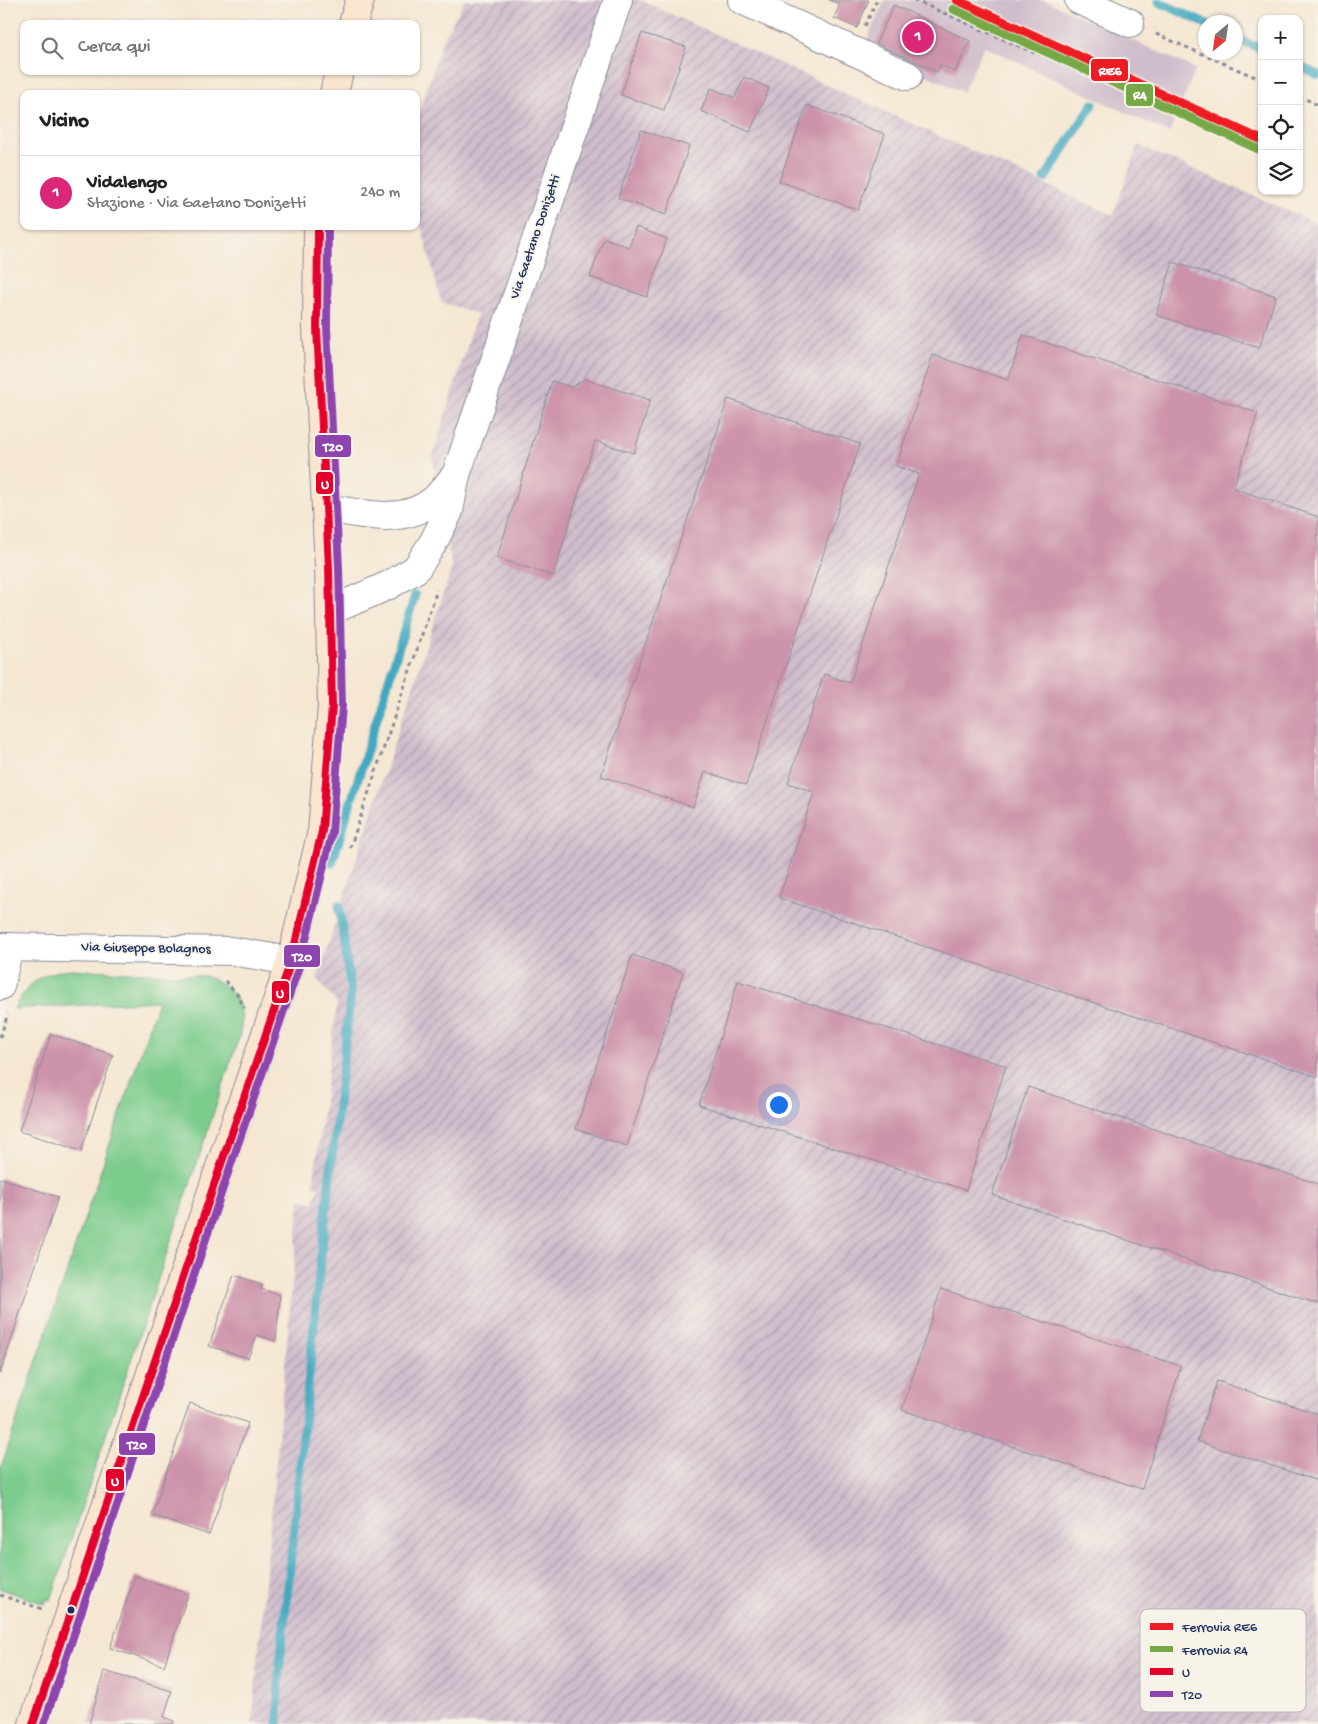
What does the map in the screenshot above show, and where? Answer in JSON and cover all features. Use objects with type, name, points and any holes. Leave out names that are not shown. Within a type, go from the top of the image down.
[{"type":"main road","points":[[354,20],[360,0]]},
{"type":"main road","points":[[335,90],[338,75]]},
{"type":"main road","points":[[33,1724],[291,961],[322,831],[332,706],[326,508],[317,328],[318,230]]},
{"type":"street","name":"Via Gaetano Donizetti","points":[[330,611],[389,585],[416,570],[433,543],[448,511],[456,475],[618,0]]},
{"type":"street","points":[[742,0],[908,76]]},
{"type":"street","points":[[1079,0],[1130,23]]},
{"type":"street","name":"Via Gaetano Donizetti","points":[[326,508],[382,517],[404,515],[419,509],[434,499],[456,475]]},
{"type":"street","points":[[4,947],[5,996]]},
{"type":"street","name":"Via Giuseppe Bolagnos","points":[[4,947],[232,951],[291,961]]},
{"type":"path","points":[[914,0],[1039,55]]},
{"type":"path","points":[[1130,23],[1258,78]]},
{"type":"path","points":[[1303,98],[1318,105]]},
{"type":"path","points":[[349,852],[437,590]]},
{"type":"path","points":[[218,977],[232,987],[243,1004],[245,1014]]},
{"type":"path","points":[[0,1037],[5,996]]},
{"type":"path","points":[[0,1595],[69,1617]]},
{"type":"shaded area","points":[[465,0],[640,0],[1113,215],[1138,145],[1318,224],[1318,1724],[252,1724],[300,1199],[314,1203],[319,1188],[313,1185],[337,1003],[317,979],[452,567],[432,458],[477,314],[441,302],[420,221],[420,110],[442,41]]},
{"type":"shaded area","points":[[885,0],[1044,0],[1196,69],[1169,133],[984,46],[963,92],[864,46]]},
{"type":"green space","points":[[70,969],[204,976],[231,991],[240,1007],[242,1016],[239,1037],[51,1600],[47,1599],[45,1604],[0,1589],[0,1470],[158,1001],[14,1009],[24,992],[36,980],[51,973]]},
{"type":"building","points":[[829,0],[869,0],[857,28],[834,18],[840,4]]},
{"type":"building","points":[[894,5],[970,41],[955,72],[940,65],[937,72],[876,43]]},
{"type":"building","points":[[642,33],[686,47],[664,110],[621,95]]},
{"type":"building","points":[[744,77],[769,88],[750,132],[701,111],[711,88],[735,98]]},
{"type":"building","points":[[807,105],[885,134],[858,210],[779,181]]},
{"type":"building","points":[[641,130],[689,146],[666,215],[618,198]]},
{"type":"building","points":[[636,227],[667,239],[647,297],[590,277],[604,238],[629,247]]},
{"type":"building","points":[[1173,262],[1276,296],[1259,348],[1156,315]]},
{"type":"building","points":[[1023,335],[1258,413],[1233,488],[1318,517],[1318,1077],[779,898],[814,792],[788,783],[824,674],[850,683],[919,474],[896,466],[933,355],[1008,380]]},
{"type":"building","points":[[584,379],[650,400],[634,453],[595,441],[553,576],[497,558],[552,381],[572,387]]},
{"type":"building","points":[[728,399],[860,444],[746,785],[705,772],[693,807],[601,776]]},
{"type":"building","points":[[632,955],[683,972],[627,1146],[576,1129]]},
{"type":"building","points":[[738,981],[1006,1066],[966,1190],[699,1105]]},
{"type":"building","points":[[51,1034],[113,1055],[81,1151],[19,1131]]},
{"type":"building","points":[[1028,1087],[1318,1184],[1318,1304],[992,1195]]},
{"type":"building","points":[[0,1178],[58,1197],[0,1374]]},
{"type":"building","points":[[234,1275],[262,1284],[261,1289],[280,1295],[276,1341],[257,1335],[248,1358],[209,1346]]},
{"type":"building","points":[[941,1289],[1181,1366],[1142,1489],[902,1410]]},
{"type":"building","points":[[1217,1381],[1318,1414],[1318,1481],[1197,1441]]},
{"type":"building","points":[[190,1403],[248,1423],[209,1535],[152,1515]]},
{"type":"building","points":[[135,1576],[188,1594],[164,1666],[110,1648]]},
{"type":"building","points":[[104,1671],[172,1691],[164,1717],[174,1721],[173,1724],[89,1724]]},
{"type":"waterway","points":[[1159,2],[1198,20]]},
{"type":"waterway","points":[[1243,41],[1258,48]]},
{"type":"waterway","points":[[1303,68],[1318,75]]},
{"type":"waterway","points":[[1045,178],[1093,104]]},
{"type":"waterway","points":[[332,863],[415,595]]},
{"type":"waterway","points":[[278,1724],[279,1673],[321,1255],[351,992],[339,905]]},
{"type":"rail line","name":"RE6","points":[[957,0],[1258,138]]},
{"type":"rail line","name":"R4","points":[[953,9],[1258,149]]},
{"type":"transit line","name":"U","points":[[33,1724],[291,961],[322,831],[332,706],[329,568],[317,328],[318,230]]},
{"type":"transit line","name":"T20","points":[[44,1724],[228,1173],[300,964],[332,833],[342,706],[339,568],[327,328],[328,230]]},
{"type":"place","name":"Vidalengo","points":[[918,37]]}]
